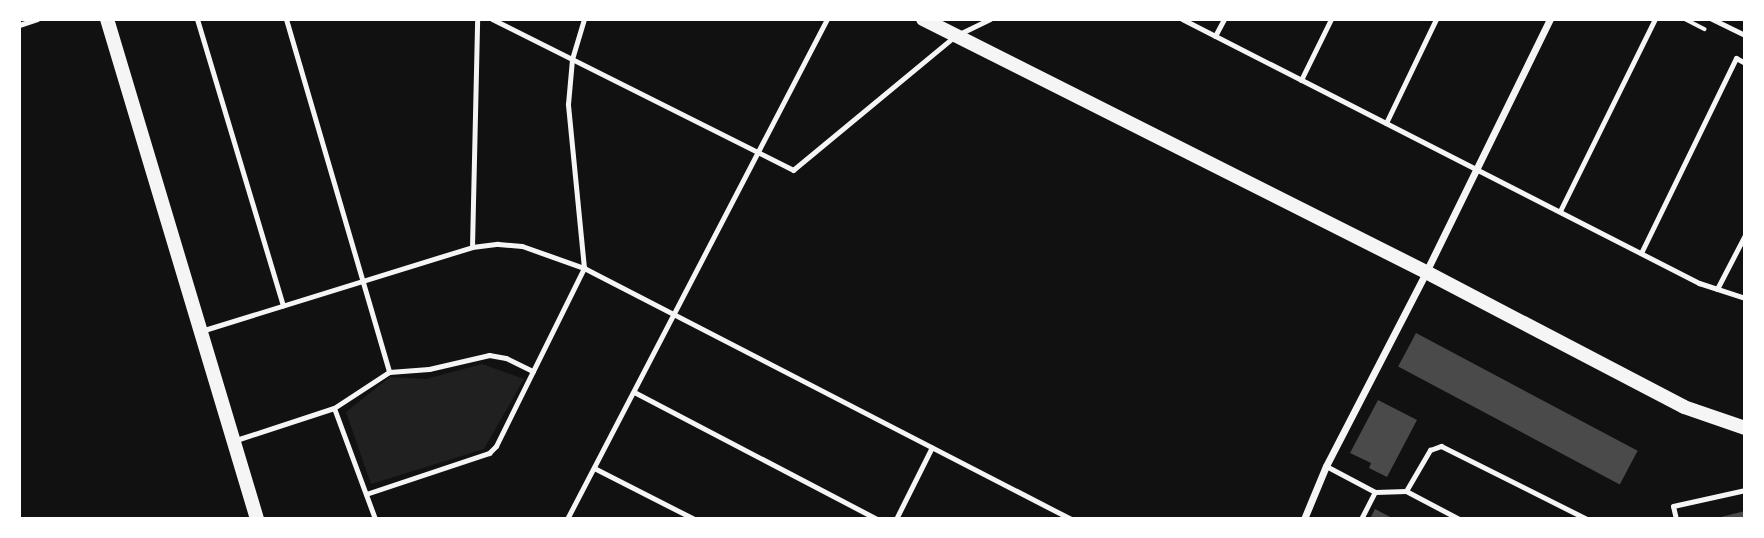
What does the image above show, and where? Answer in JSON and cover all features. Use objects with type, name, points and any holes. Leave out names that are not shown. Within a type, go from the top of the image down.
[{"type":"main road","points":[[107,19],[257,519]]},
{"type":"main road","points":[[923,19],[1426,272],[1684,407],[1745,428]]},
{"type":"street","points":[[1304,519],[1326,466],[1426,272],[1550,19]]},
{"type":"lane","points":[[19,25],[37,19]]},
{"type":"lane","points":[[197,19],[284,305]]},
{"type":"lane","points":[[286,19],[389,372]]},
{"type":"lane","points":[[472,247],[477,19]]},
{"type":"lane","points":[[492,19],[793,170],[955,36],[990,19]]},
{"type":"lane","points":[[366,494],[489,453],[496,446],[584,268],[568,104],[572,59],[584,19]]},
{"type":"lane","points":[[567,519],[827,19]]},
{"type":"lane","points":[[1182,19],[1641,253],[1717,289],[1745,298]]},
{"type":"lane","points":[[1215,36],[1224,19]]},
{"type":"lane","points":[[1300,80],[1331,19]]},
{"type":"lane","points":[[1385,123],[1436,19]]},
{"type":"lane","points":[[1560,211],[1655,19]]},
{"type":"lane","points":[[1712,19],[1745,35]]},
{"type":"lane","points":[[1641,253],[1735,58],[1745,63]]},
{"type":"lane","points":[[1717,289],[1745,235]]},
{"type":"lane","points":[[201,331],[472,247],[498,244],[522,246],[584,268],[1071,519]]},
{"type":"lane","points":[[233,440],[334,408],[389,372],[429,369],[489,355],[506,358],[533,371]]},
{"type":"lane","points":[[634,392],[877,519]]},
{"type":"lane","points":[[334,408],[375,519]]},
{"type":"lane","points":[[1406,491],[1430,450],[1440,446],[1587,519]]},
{"type":"lane","points":[[896,519],[932,447]]},
{"type":"lane","points":[[1326,466],[1375,492],[1406,491],[1459,519]]},
{"type":"lane","points":[[594,468],[694,519]]},
{"type":"lane","points":[[1675,519],[1673,506],[1745,490]]},
{"type":"lane","points":[[1361,519],[1375,492]]},
{"type":"shaded area","points":[[482,364],[524,379],[484,449],[371,484],[346,412],[390,377],[426,379]]},
{"type":"building","points":[[1416,333],[1638,451],[1620,484],[1398,367]]},
{"type":"building","points":[[1378,400],[1417,420],[1387,477],[1369,468],[1371,463],[1350,453]]},
{"type":"building","points":[[1375,509],[1394,519],[1370,519]]},
{"type":"building","points":[[1745,511],[1745,519],[1717,519],[1717,518]]}]
